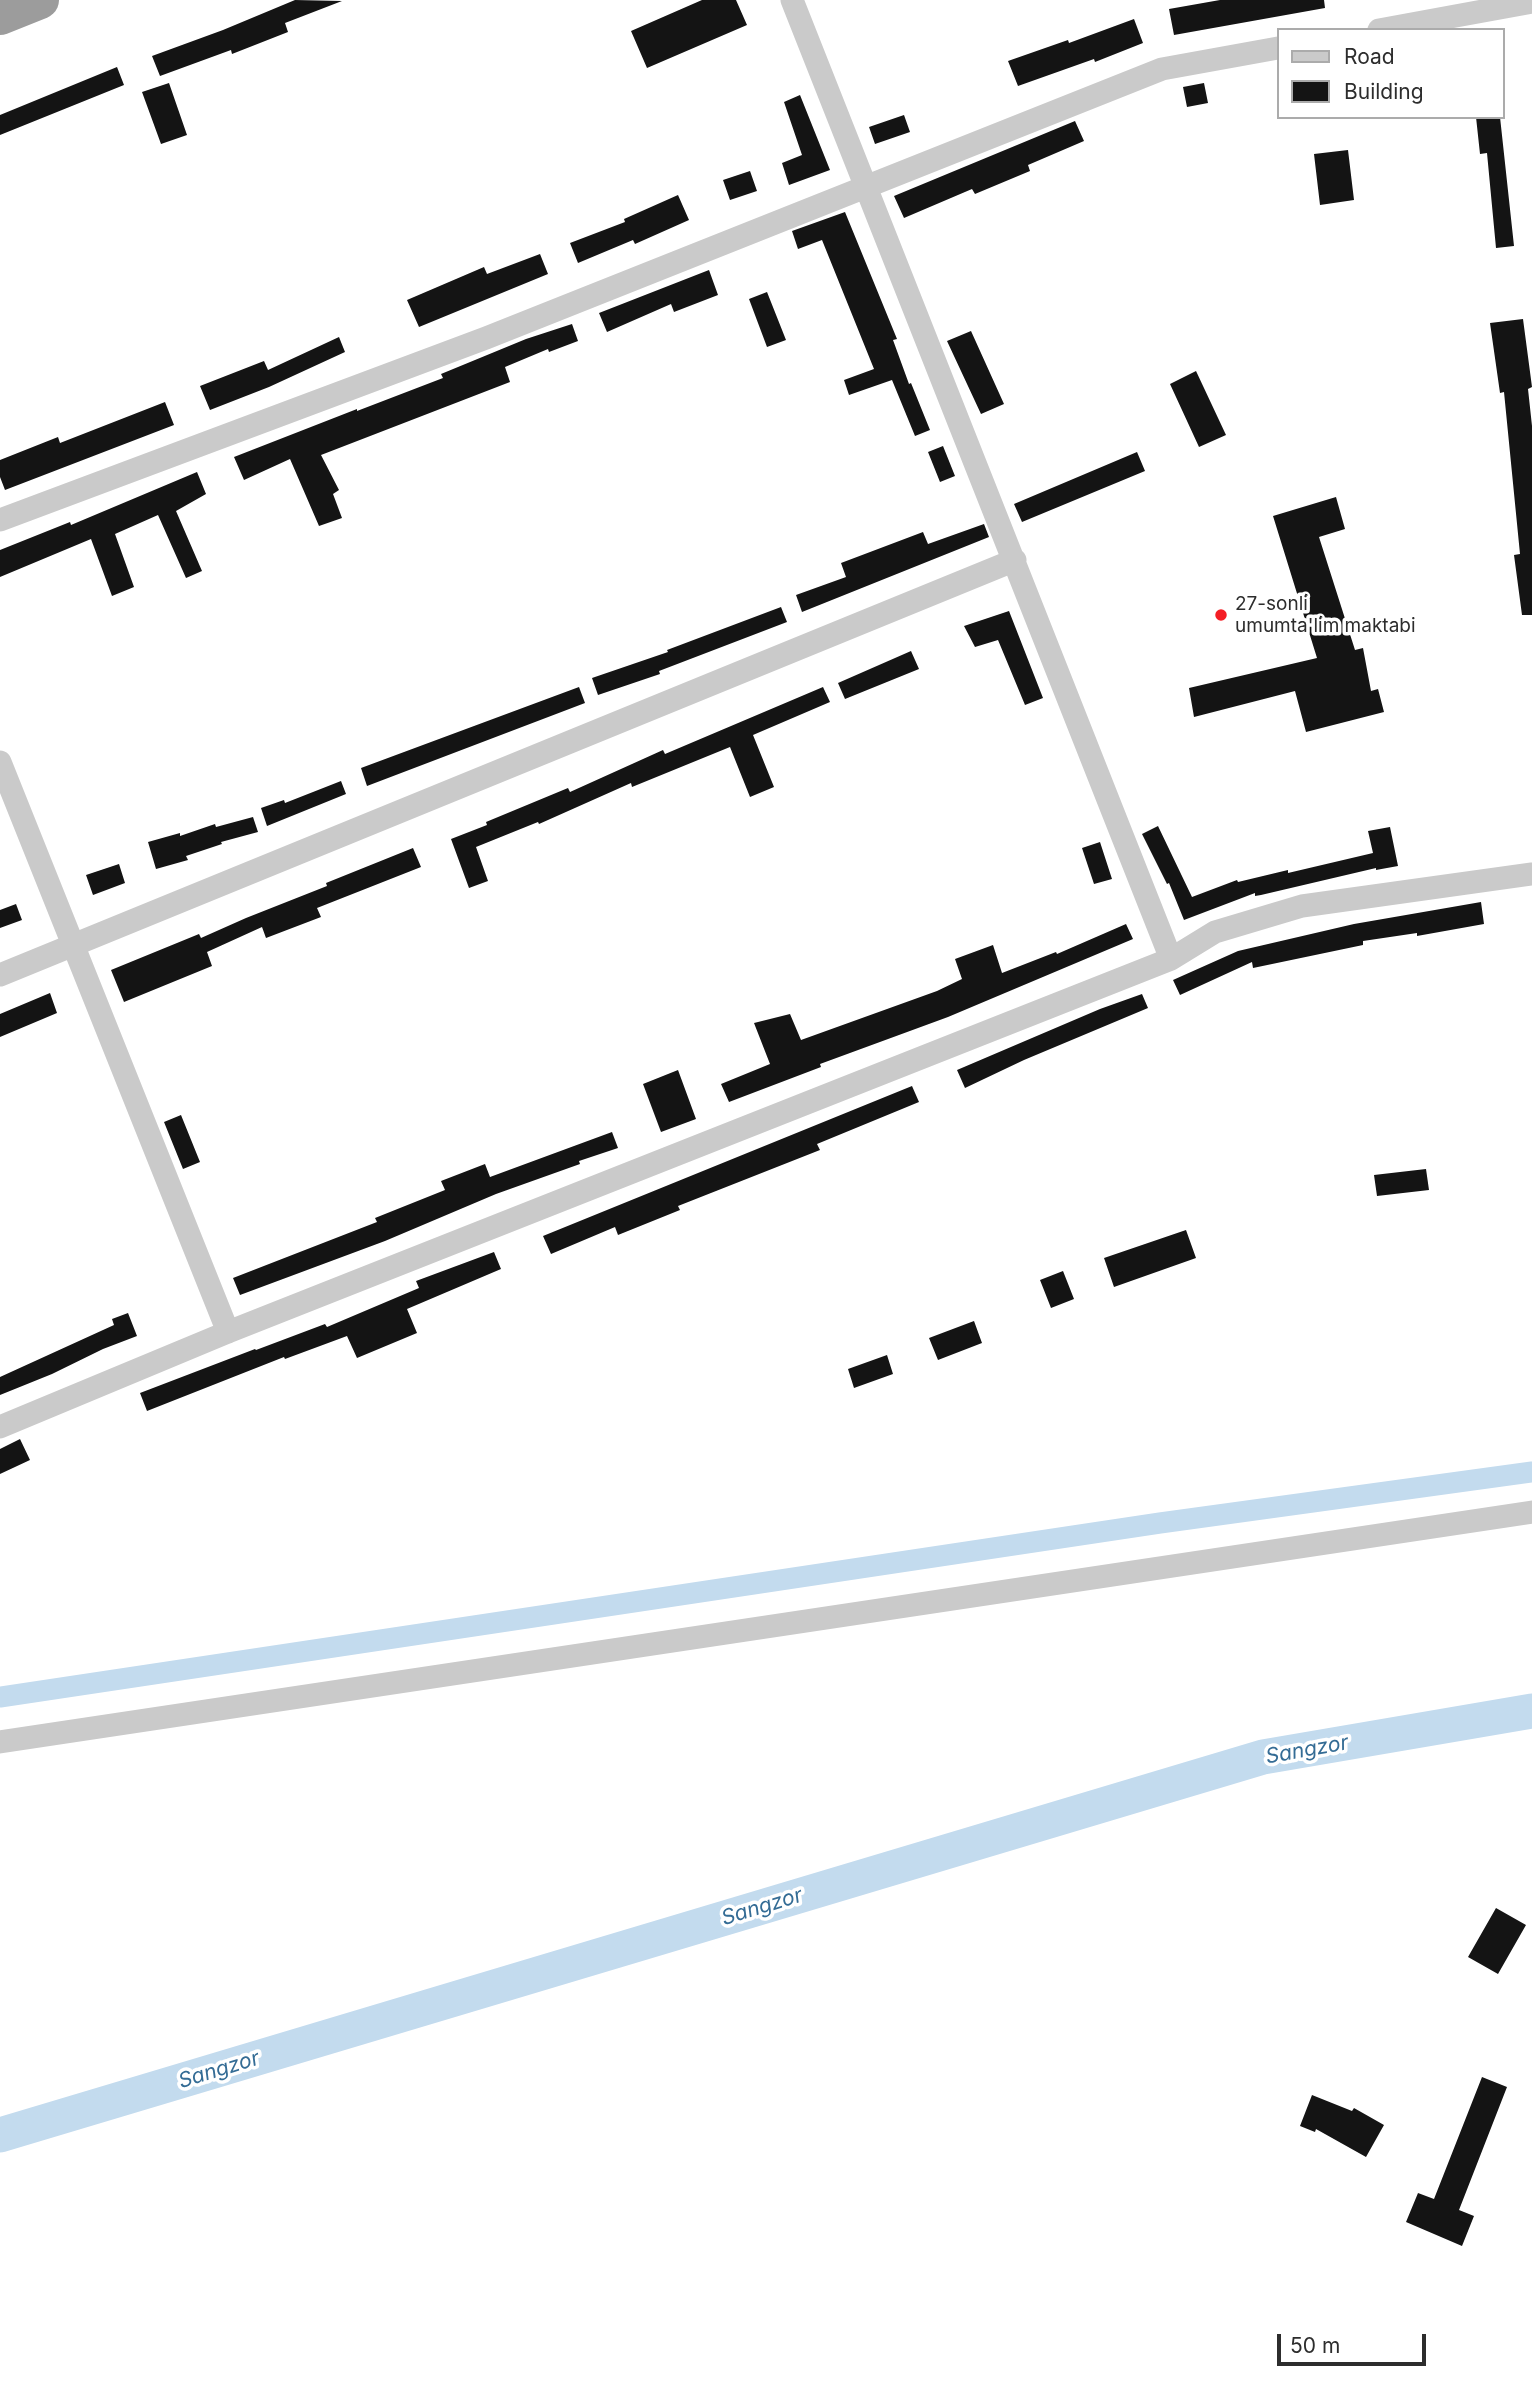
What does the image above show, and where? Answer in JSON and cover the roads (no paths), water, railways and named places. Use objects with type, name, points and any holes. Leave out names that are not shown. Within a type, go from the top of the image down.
[{"type":"highway","points":[[0,16],[40,0]]},
{"type":"street","points":[[792,0],[863,186],[1015,560],[1171,959]]},
{"type":"street","points":[[1390,28],[1532,2]]},
{"type":"street","points":[[0,520],[486,338],[1162,69],[1276,48]]},
{"type":"street","points":[[0,975],[1015,560]]},
{"type":"street","points":[[0,762],[228,1332]]},
{"type":"street","points":[[0,1427],[228,1332],[1171,959],[1215,932],[1302,906],[1532,874]]},
{"type":"street","points":[[0,1742],[1532,1511]]},
{"type":"waterway","points":[[0,1697],[1160,1523],[1532,1472]]},
{"type":"waterway","name":"Sangzor","points":[[0,2135],[1263,1757],[1532,1711]]},
{"type":"place","name":"27-sonli umumta'lim maktabi","points":[[1221,615]]}]
